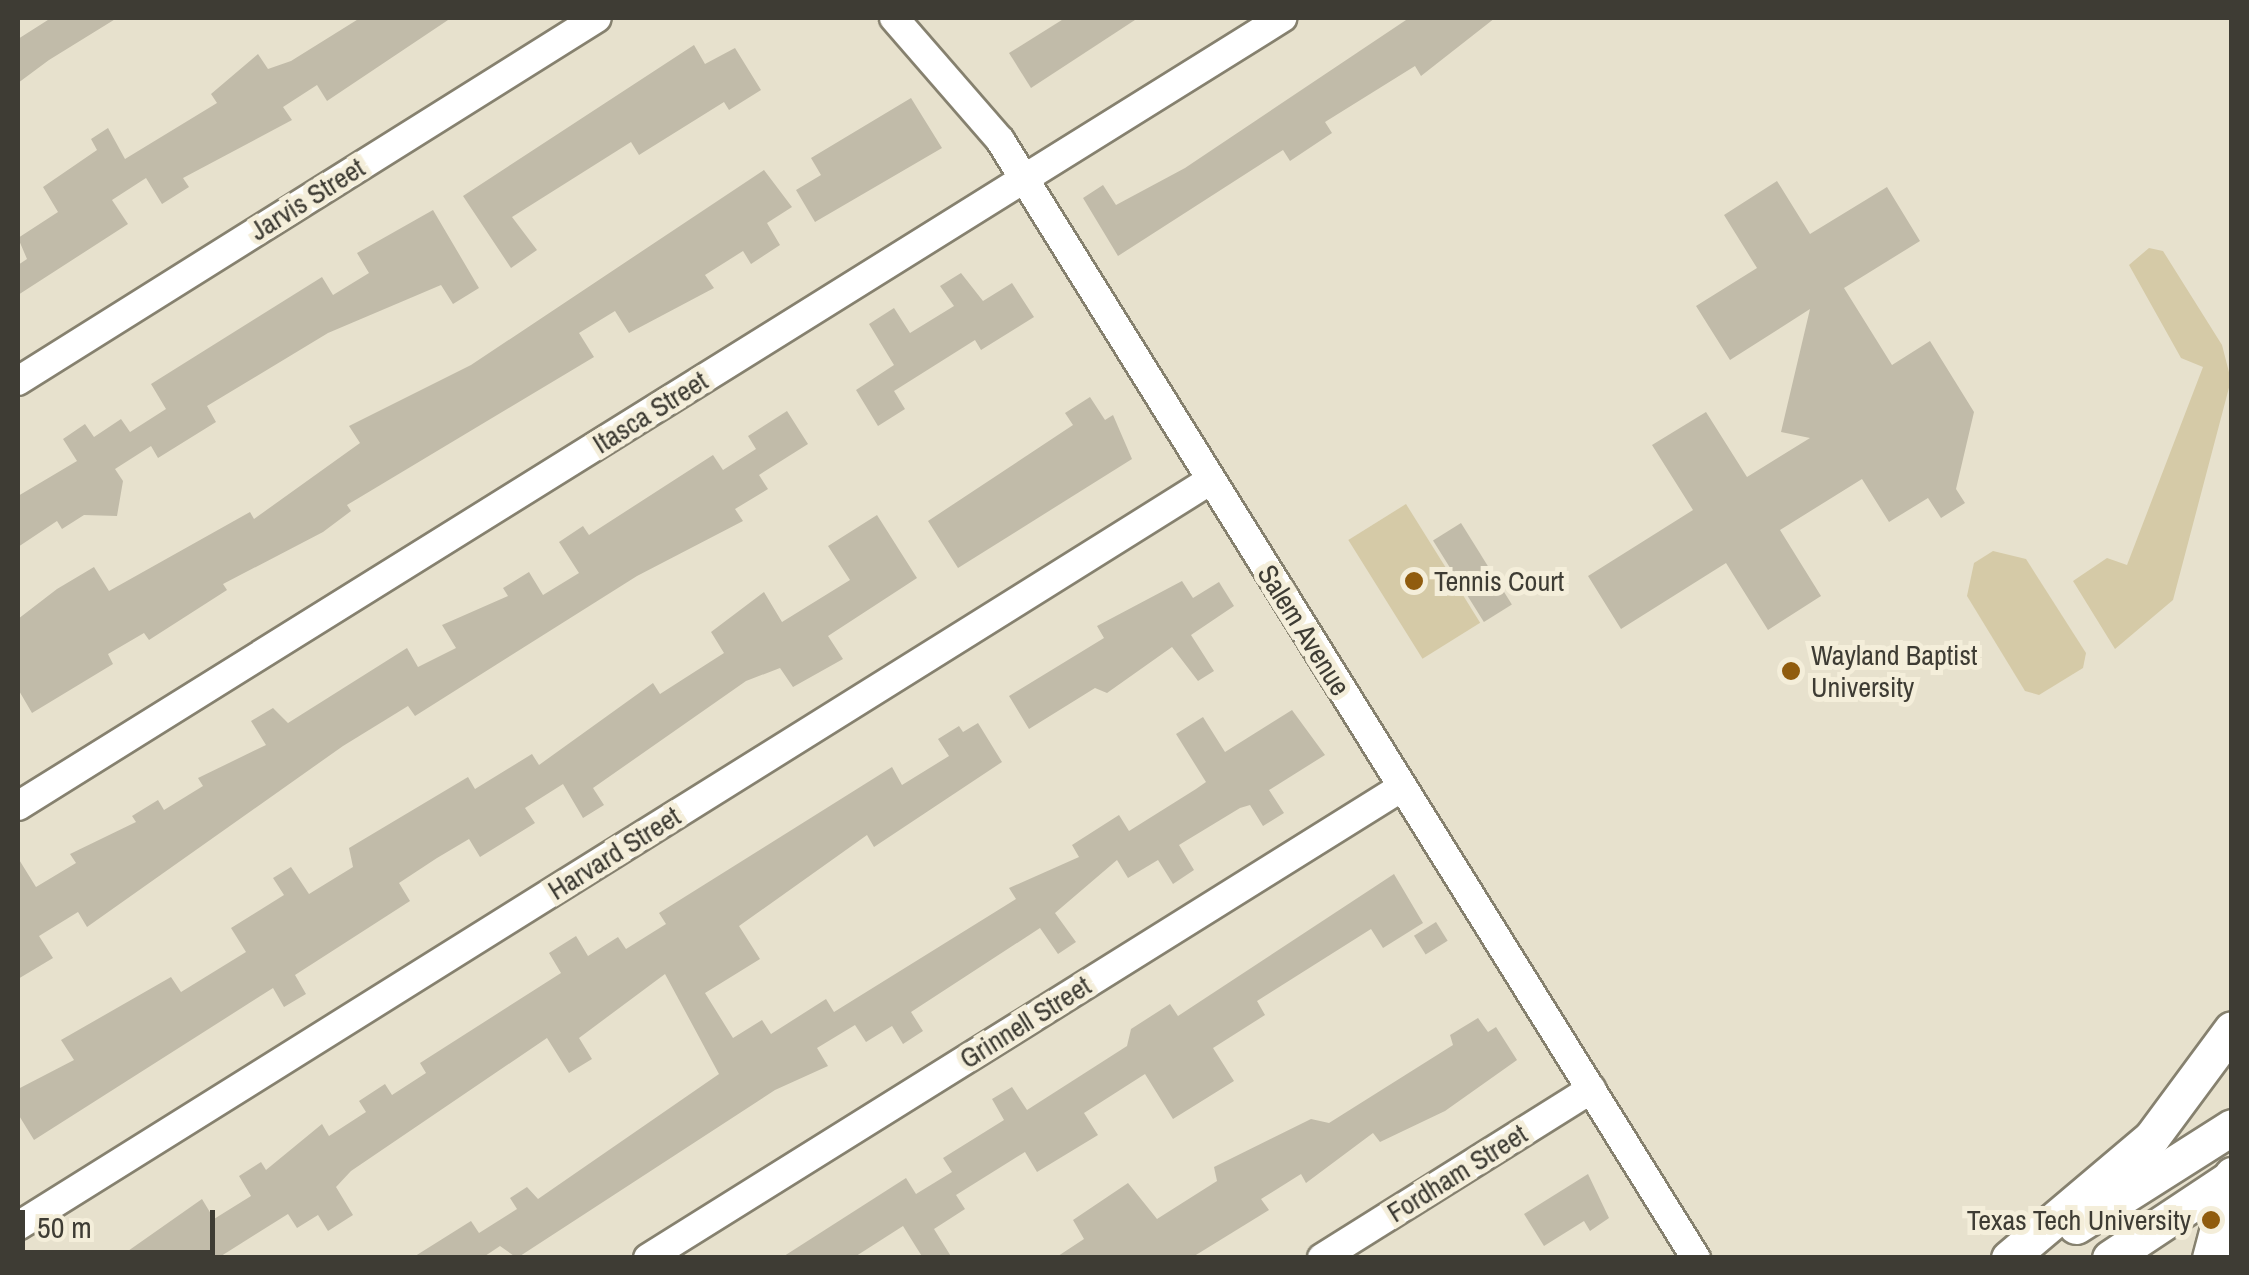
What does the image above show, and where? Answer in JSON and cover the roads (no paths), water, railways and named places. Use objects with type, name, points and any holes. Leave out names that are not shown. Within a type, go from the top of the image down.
[{"type":"main road","points":[[2010,1258],[2152,1137],[2232,1030]]},
{"type":"main road","points":[[2028,1258],[2232,1127]]},
{"type":"main road","points":[[2110,1258],[2231,1177]]},
{"type":"main road","points":[[2210,1258],[2231,1177]]},
{"type":"street","name":"Jarvis Street","points":[[18,381],[597,18]]},
{"type":"street","name":"Salem Avenue","points":[[894,18],[944,68],[1024,180],[1696,1258]]},
{"type":"street","name":"Itasca Street","points":[[18,806],[1282,18]]},
{"type":"street","name":"Harvard Street","points":[[18,1226],[1211,480]]},
{"type":"street","name":"Grinnell Street","points":[[648,1258],[1402,787]]},
{"type":"street","name":"Fordham Street","points":[[1322,1258],[1591,1090]]},
{"type":"place","name":"Tennis Court","points":[[1414,581]]},
{"type":"place","name":"Wayland Baptist University","points":[[1791,671]]},
{"type":"place","name":"Texas Tech University","points":[[2211,1220]]}]
